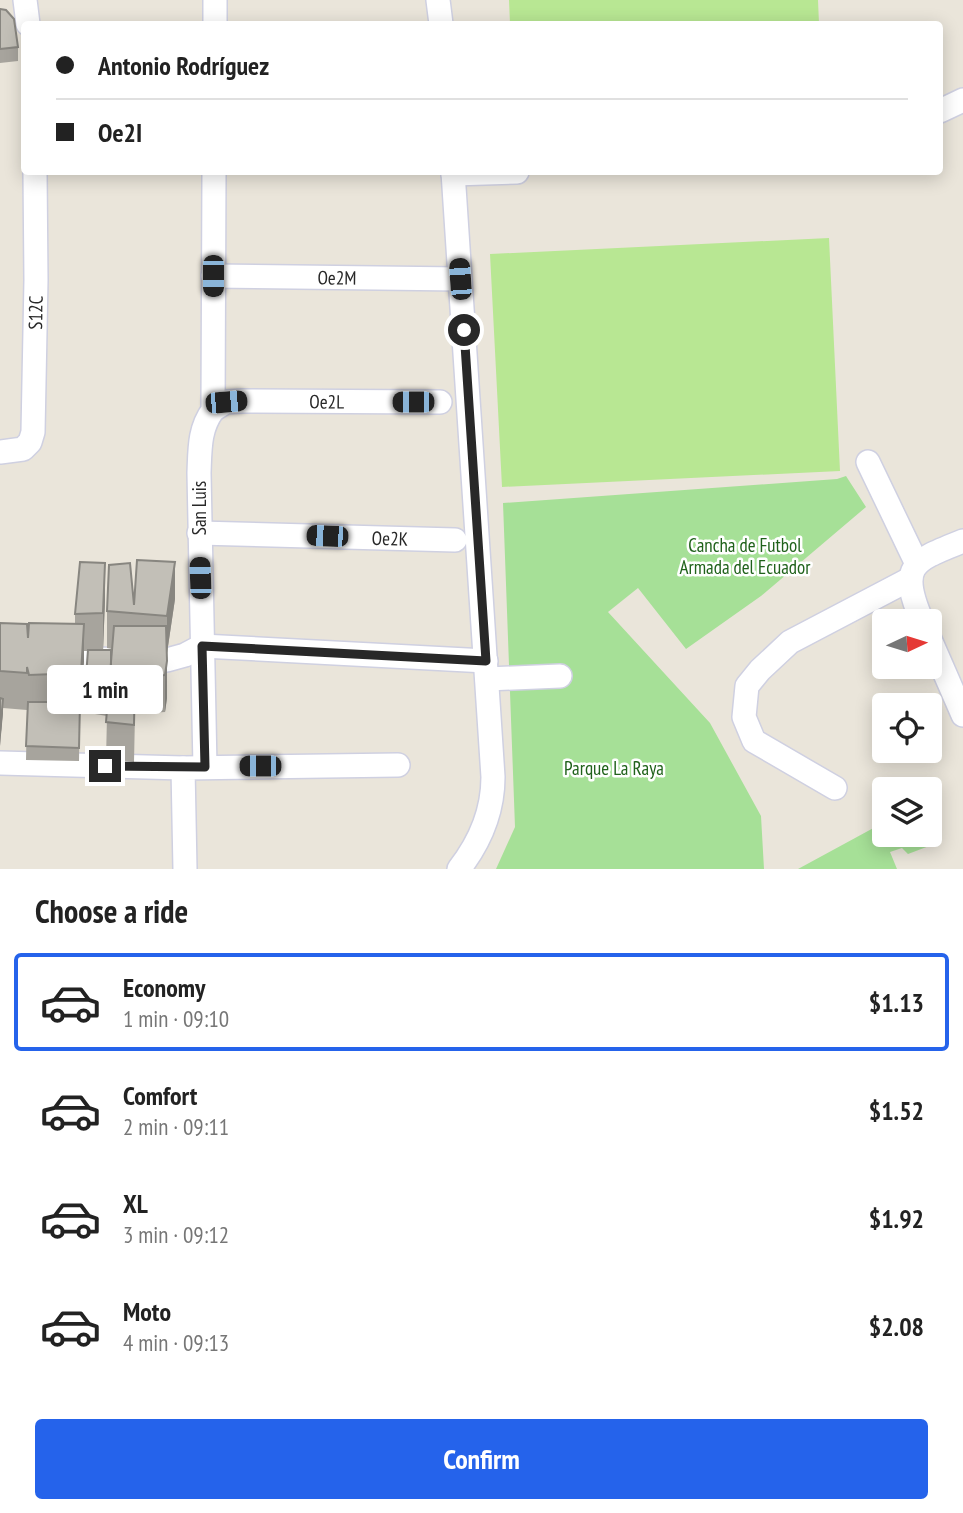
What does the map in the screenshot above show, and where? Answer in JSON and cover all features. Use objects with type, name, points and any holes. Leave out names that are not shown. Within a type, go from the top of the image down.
[{"type":"street","points":[[25,0],[28,21]]},
{"type":"street","points":[[215,0],[215,21]]},
{"type":"street","points":[[438,0],[441,21]]},
{"type":"street","points":[[943,110],[963,101]]},
{"type":"street","name":"S12C","points":[[11,451],[30,442],[33,432],[35,175]]},
{"type":"street","name":"San Luis","points":[[185,869],[202,646],[199,533],[201,437],[204,423],[213,410],[214,175]]},
{"type":"street","points":[[453,175],[493,777],[491,809],[473,848],[459,869]]},
{"type":"street","name":"Oe2M","points":[[213,276],[460,279]]},
{"type":"street","name":"Oe2L","points":[[213,410],[226,402],[242,401],[440,402]]},
{"type":"street","points":[[868,462],[914,571],[920,609]]},
{"type":"street","name":"Oe2K","points":[[199,533],[456,540]]},
{"type":"street","points":[[835,788],[754,741],[744,717],[747,686],[790,642],[914,571],[925,557],[963,541]]},
{"type":"street","points":[[0,658],[167,660],[202,646],[560,676]]},
{"type":"street","points":[[942,667],[963,715]]},
{"type":"street","points":[[0,763],[194,767],[398,765]]},
{"type":"green space","points":[[509,0],[818,0],[819,21],[510,21]]},
{"type":"green space","points":[[829,238],[840,471],[502,487],[490,254]]},
{"type":"green space","name":"Parque La Raya","points":[[846,476],[866,507],[761,596],[686,649],[638,588],[608,612],[710,723],[761,816],[764,869],[496,869],[515,827],[503,503],[837,479]]},
{"type":"green space","points":[[872,829],[872,847],[926,847],[908,854],[902,848],[890,852],[897,869],[798,869]]},
{"type":"building","points":[[0,9],[6,10],[14,19],[18,47],[0,49]]},
{"type":"building","points":[[137,560],[175,562],[167,616],[107,611],[109,565],[130,563],[134,605]]},
{"type":"building","points":[[80,562],[105,563],[103,613],[75,614]]},
{"type":"building","points":[[0,623],[27,624],[28,638],[29,623],[84,624],[81,673],[29,675],[27,667],[27,673],[0,671]]},
{"type":"building","points":[[114,626],[166,626],[165,675],[135,677],[134,725],[106,722]]},
{"type":"building","points":[[88,650],[111,650],[107,702],[95,700],[95,692],[85,690]]},
{"type":"building","points":[[0,698],[3,699],[0,732]]},
{"type":"building","points":[[28,702],[80,702],[79,748],[26,746]]},
{"type":"route","points":[[105,766],[205,767],[202,646],[486,661],[464,330]]},
{"type":"park label","name":"Cancha de Futbol Armada del Ecuador","points":[[745,556]]}]
